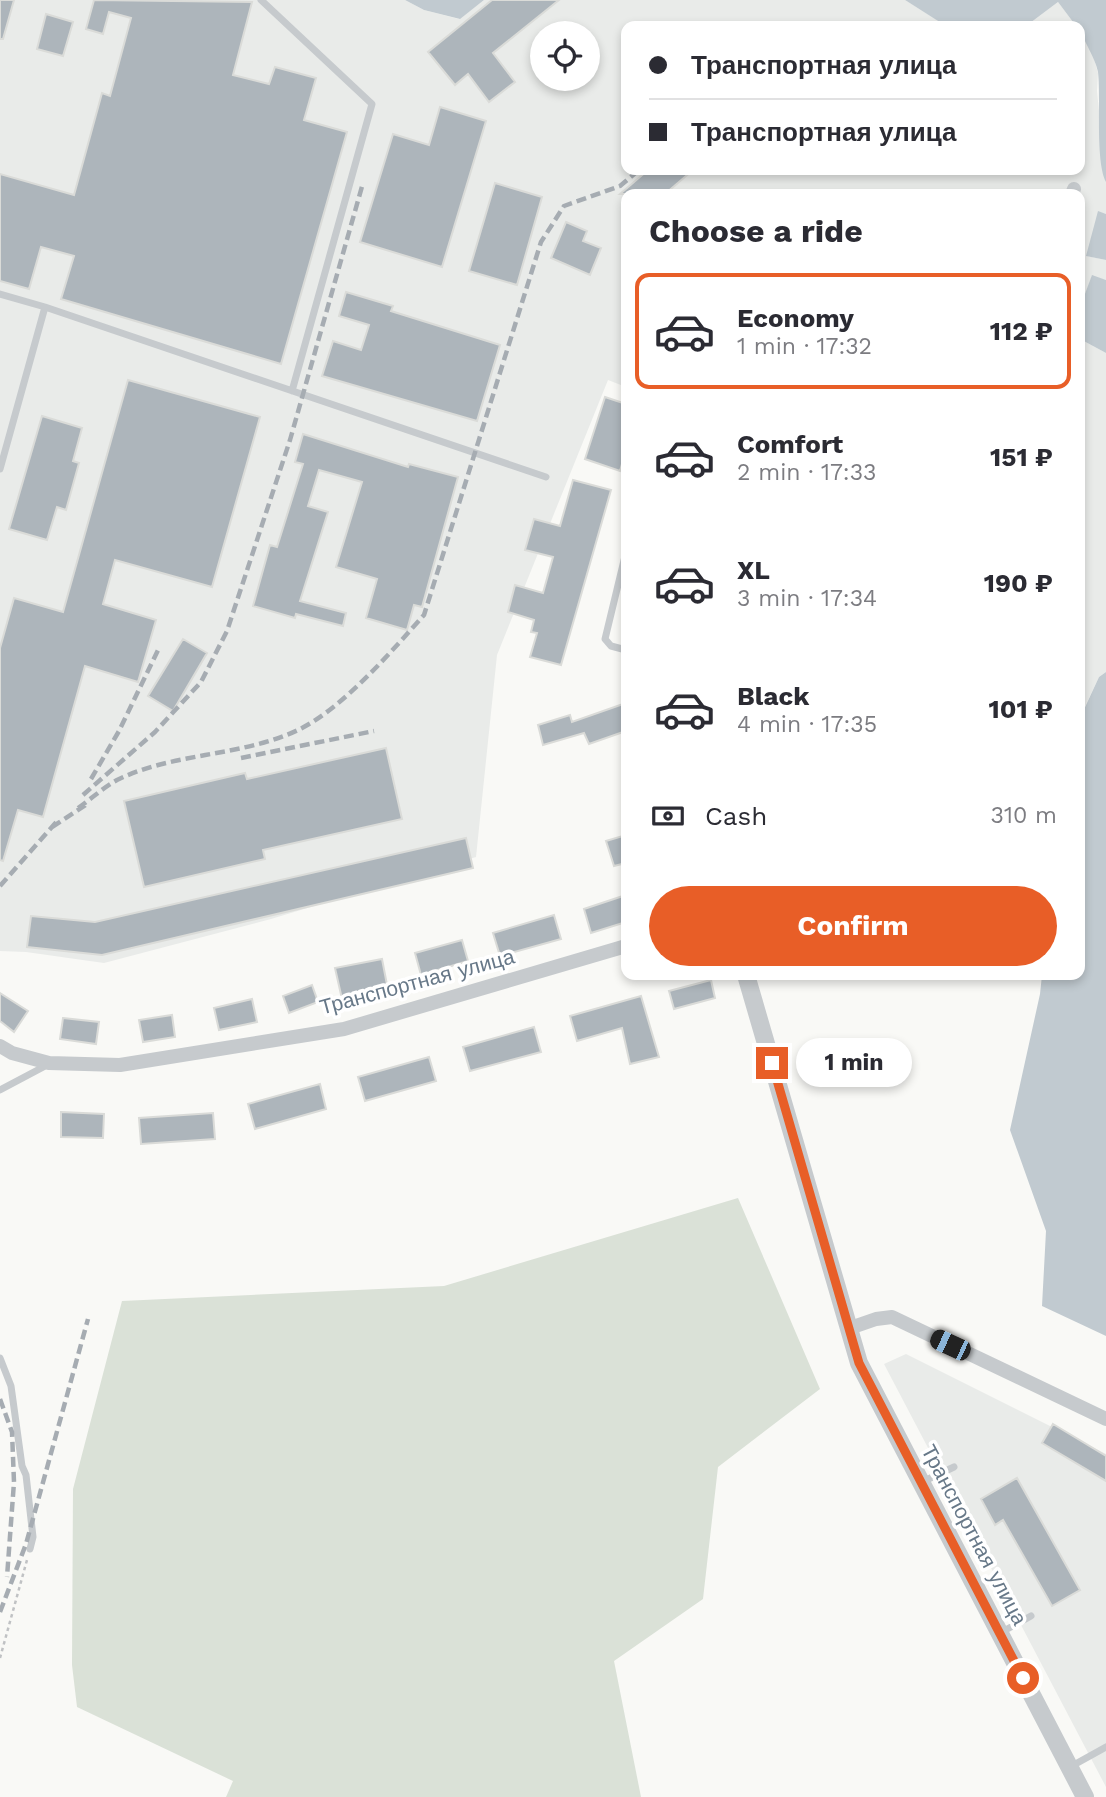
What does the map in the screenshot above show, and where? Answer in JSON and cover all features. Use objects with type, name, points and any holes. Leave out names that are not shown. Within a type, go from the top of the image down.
[{"type":"street","name":"Транспортная улица","points":[[6,1050],[49,1063],[120,1065],[344,1029],[621,947]]},
{"type":"street","name":"Транспортная улица","points":[[747,980],[859,1363],[1085,1797]]},
{"type":"street","points":[[850,1328],[876,1319],[892,1317],[1106,1419]]},
{"type":"lane","points":[[261,0],[372,104],[292,391]]},
{"type":"lane","points":[[0,295],[45,307],[547,477]]},
{"type":"lane","points":[[0,469],[45,307]]},
{"type":"lane","points":[[621,573],[605,639],[611,646],[621,649]]},
{"type":"lane","points":[[2,1090],[49,1063]]},
{"type":"lane","points":[[0,1357],[11,1386],[22,1466],[26,1475],[33,1537],[30,1549]]},
{"type":"lane","points":[[921,1483],[954,1467]]},
{"type":"lane","points":[[1000,1633],[1031,1615]]},
{"type":"lane","points":[[1070,1767],[1106,1747]]},
{"type":"path","points":[[0,1658],[30,1549]]},
{"type":"shaded area","points":[[0,0],[405,0],[424,10],[459,19],[484,0],[905,0],[939,21],[621,21],[621,175],[1085,175],[1085,39],[1091,48],[1098,73],[1097,91],[1106,182],[1106,214],[1099,212],[1087,256],[1106,260],[1106,280],[1092,276],[1085,294],[1085,189],[621,189],[621,385],[608,380],[497,655],[476,857],[271,919],[104,963],[0,951]]},
{"type":"shaded area","points":[[405,0],[484,0],[460,19],[424,10]]},
{"type":"shaded area","points":[[905,0],[1106,0],[1106,182],[1101,160],[1098,72],[1085,42],[1085,21],[1072,21],[1058,2],[1033,21],[938,21]]},
{"type":"shaded area","points":[[1058,2],[1072,21],[1033,21]]},
{"type":"shaded area","points":[[1098,211],[1106,214],[1106,260],[1086,256]]},
{"type":"shaded area","points":[[1092,275],[1106,280],[1106,353],[1085,342],[1085,294]]},
{"type":"shaded area","points":[[1085,342],[1106,353],[1106,672],[1099,677],[1085,707]]},
{"type":"shaded area","points":[[1106,672],[1106,1336],[1042,1306],[1046,1231],[1010,1130],[1041,980],[1085,980],[1085,707],[1099,677]]},
{"type":"shaded area","points":[[738,1198],[820,1389],[718,1467],[703,1599],[614,1661],[641,1797],[226,1797],[233,1781],[77,1707],[72,1665],[73,1489],[122,1301],[444,1286]]},
{"type":"shaded area","points":[[906,1354],[1106,1454],[1106,1787],[884,1364]]},
{"type":"building","points":[[0,0],[14,0],[3,39],[0,39]]},
{"type":"building","points":[[94,0],[252,2],[233,75],[269,84],[275,67],[316,78],[304,120],[347,132],[281,364],[61,299],[74,256],[41,247],[29,289],[0,281],[0,174],[74,195],[102,93],[110,96],[131,18],[109,12],[103,34],[86,29]]},
{"type":"building","points":[[492,0],[559,0],[493,53],[515,82],[489,102],[468,74],[455,85],[428,52]]},
{"type":"building","points":[[46,14],[73,22],[63,56],[37,49]]},
{"type":"building","points":[[440,107],[486,121],[442,267],[360,242],[393,134],[429,145]]},
{"type":"building","points":[[642,175],[687,175],[671,189],[626,189]]},
{"type":"building","points":[[495,183],[542,197],[517,285],[469,271]]},
{"type":"building","points":[[566,222],[587,231],[583,241],[601,248],[590,275],[551,258]]},
{"type":"building","points":[[346,292],[393,306],[391,311],[500,345],[477,421],[322,376],[333,341],[361,350],[369,325],[339,316]]},
{"type":"building","points":[[128,380],[260,417],[212,587],[115,560],[103,604],[156,620],[138,682],[85,666],[43,817],[18,810],[3,861],[0,860],[0,648],[14,598],[63,612]]},
{"type":"building","points":[[605,397],[621,402],[620,471],[585,459]]},
{"type":"building","points":[[42,416],[82,428],[73,461],[79,463],[66,510],[57,507],[47,540],[9,529]]},
{"type":"building","points":[[303,434],[408,467],[409,464],[458,477],[422,607],[414,605],[407,630],[366,618],[377,579],[336,567],[362,482],[319,470],[308,506],[328,512],[300,601],[346,613],[343,626],[296,614],[295,618],[253,606],[270,545],[277,547],[303,464],[295,462]]},
{"type":"building","points":[[573,480],[611,490],[561,665],[530,657],[537,633],[531,632],[534,620],[508,612],[515,585],[543,593],[553,557],[525,550],[534,519],[560,526]]},
{"type":"building","points":[[183,639],[207,653],[173,711],[148,696]]},
{"type":"building","points":[[621,705],[621,733],[589,744],[584,733],[543,745],[538,725],[570,715],[572,722]]},
{"type":"building","points":[[386,748],[402,819],[263,850],[265,859],[144,887],[124,801],[245,773],[247,779]]},
{"type":"building","points":[[621,836],[621,864],[614,866],[606,841]]},
{"type":"building","points":[[466,838],[473,868],[102,955],[27,947],[31,916],[95,922]]},
{"type":"building","points":[[621,897],[621,924],[591,933],[584,909]]},
{"type":"building","points":[[554,915],[561,939],[500,956],[493,933]]},
{"type":"building","points":[[462,940],[468,961],[421,975],[415,953]]},
{"type":"building","points":[[382,959],[388,990],[342,999],[335,968]]},
{"type":"building","points":[[711,980],[715,998],[674,1009],[669,991]]},
{"type":"building","points":[[312,985],[318,1002],[289,1013],[283,996]]},
{"type":"building","points":[[0,993],[28,1011],[14,1032],[0,1021]]},
{"type":"building","points":[[641,996],[659,1057],[630,1064],[622,1028],[577,1041],[570,1016]]},
{"type":"building","points":[[252,999],[257,1022],[219,1030],[214,1008]]},
{"type":"building","points":[[172,1015],[175,1037],[143,1042],[139,1020]]},
{"type":"building","points":[[63,1018],[99,1022],[96,1044],[60,1039]]},
{"type":"building","points":[[534,1027],[541,1052],[470,1071],[463,1047]]},
{"type":"building","points":[[429,1057],[436,1081],[365,1101],[358,1077]]},
{"type":"building","points":[[320,1084],[326,1109],[255,1129],[248,1104]]},
{"type":"building","points":[[61,1112],[104,1114],[103,1138],[61,1137]]},
{"type":"building","points":[[213,1113],[215,1139],[141,1144],[139,1118]]},
{"type":"building","points":[[1053,1424],[1106,1456],[1106,1481],[1042,1443]]},
{"type":"building","points":[[1017,1478],[1080,1590],[1052,1606],[1003,1520],[995,1525],[981,1499]]},
{"type":"railway","points":[[78,808],[112,783],[139,771],[276,739],[315,721],[349,694],[424,615],[541,242],[564,206],[620,186],[633,175]]},
{"type":"railway","points":[[83,795],[155,732],[201,682],[227,631],[290,440],[363,183]]},
{"type":"railway","points":[[91,779],[119,731],[159,648]]},
{"type":"railway","points":[[241,758],[374,731]]},
{"type":"railway","points":[[52,827],[87,804]]},
{"type":"railway","points":[[0,886],[58,820]]},
{"type":"railway","points":[[0,1612],[26,1544],[88,1319]]},
{"type":"railway","points":[[0,1399],[12,1432],[14,1482],[7,1577]]},
{"type":"route","points":[[772,1063],[859,1363],[1023,1678]]}]
